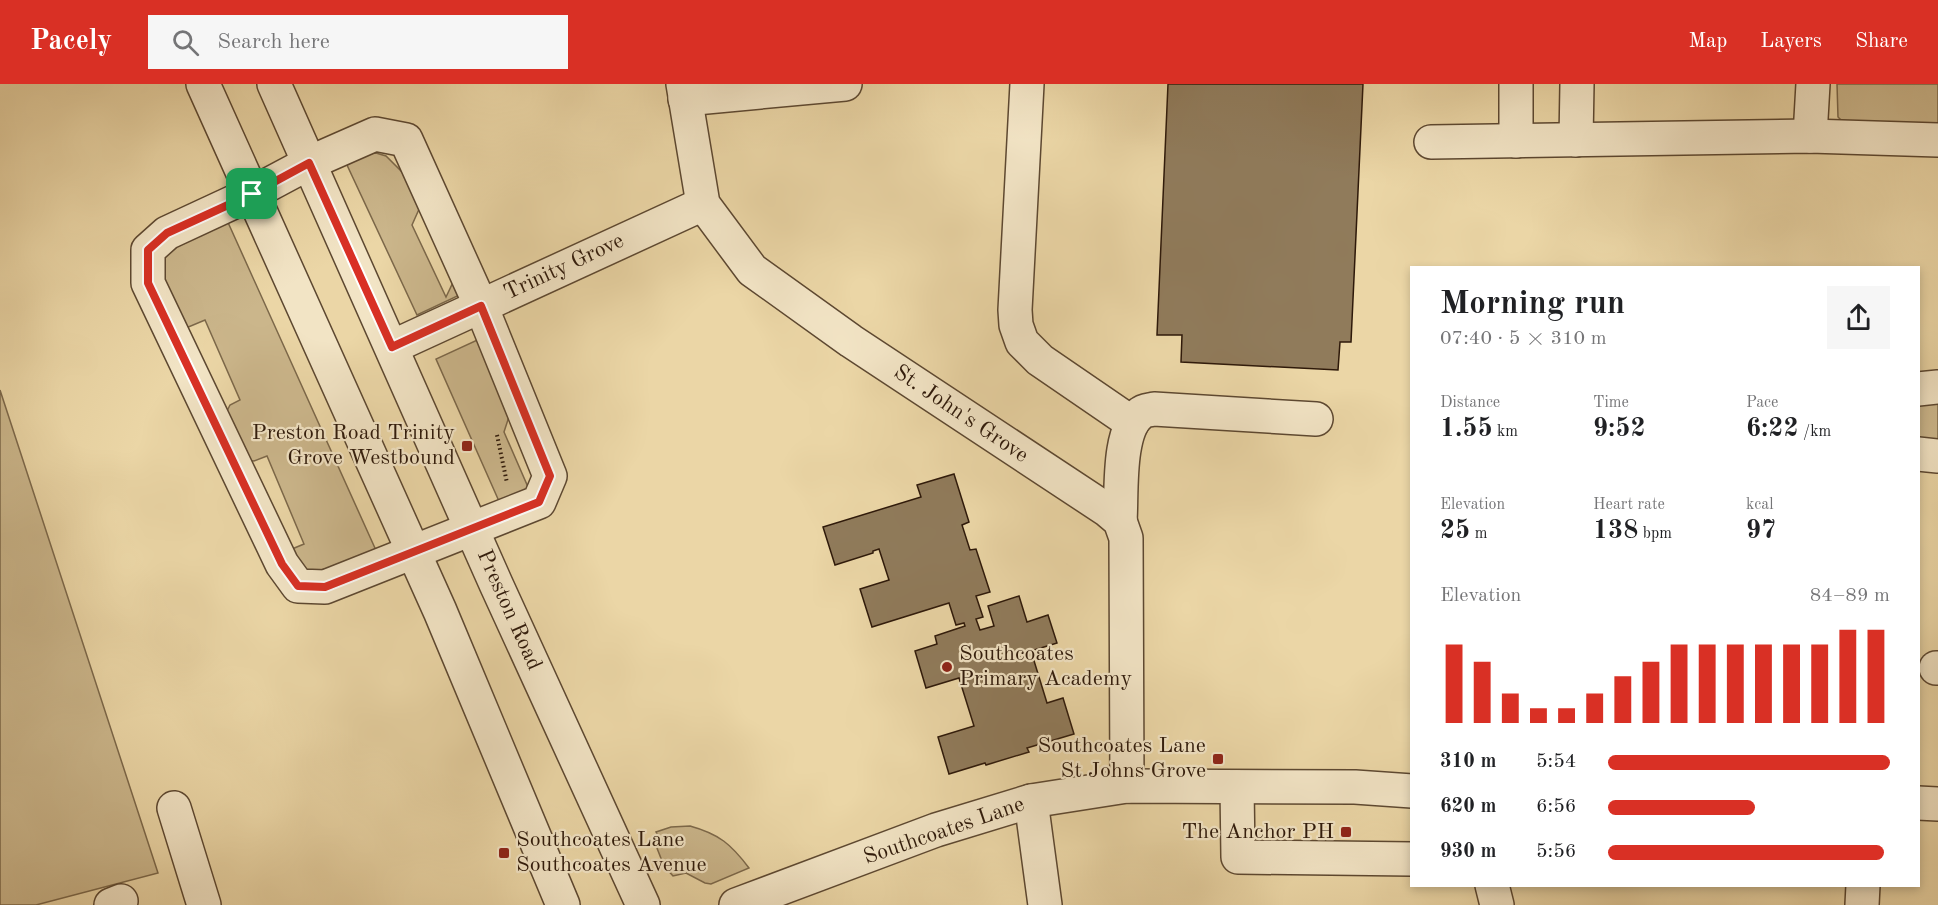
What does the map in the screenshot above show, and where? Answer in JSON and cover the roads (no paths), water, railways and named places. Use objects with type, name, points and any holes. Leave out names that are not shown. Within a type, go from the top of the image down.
[{"type":"street","points":[[203,84],[440,612],[563,905]]},
{"type":"street","name":"Preston Road","points":[[273,84],[643,905]]},
{"type":"street","points":[[684,92],[845,84]]},
{"type":"street","points":[[1027,84],[1016,325],[1022,342],[1040,360],[1132,423]]},
{"type":"street","points":[[1516,84],[1516,141]]},
{"type":"street","points":[[1576,140],[1577,84]]},
{"type":"street","points":[[1810,136],[1813,84]]},
{"type":"street","name":"St. John's Grove","points":[[684,92],[703,204],[752,270],[851,341],[1107,510],[1120,521]]},
{"type":"street","points":[[375,134],[406,140],[481,306],[550,476],[539,502],[325,587],[298,586],[282,564],[148,283],[148,250],[167,233],[252,194],[309,163],[375,134]]},
{"type":"street","points":[[1431,142],[1810,136],[1938,140]]},
{"type":"street","name":"Trinity Grove","points":[[392,347],[703,204]]},
{"type":"street","points":[[1920,388],[1938,387]]},
{"type":"street","points":[[1127,786],[1126,538],[1120,521],[1124,444],[1132,423],[1142,412],[1154,409],[1316,418]]},
{"type":"street","points":[[1920,454],[1938,456]]},
{"type":"street","name":"Southcoates Lane","points":[[736,905],[936,830],[1031,801],[1127,786],[1355,787],[1410,791]]},
{"type":"street","points":[[1237,786],[1238,857],[1410,859]]},
{"type":"street","points":[[1031,801],[1045,905]]},
{"type":"street","points":[[1920,803],[1938,804]]},
{"type":"street","points":[[174,808],[204,905]]},
{"type":"street","points":[[1492,887],[1497,905]]},
{"type":"street","points":[[1862,905],[1863,887]]},
{"type":"place","name":"Preston Road Trinity Grove Westbound","points":[[467,446]]},
{"type":"place","name":"Southcoates Primary Academy","points":[[947,667]]},
{"type":"place","name":"Southcoates Lane St Johns Grove","points":[[1218,759]]},
{"type":"place","name":"The Anchor PH","points":[[1346,832]]},
{"type":"place","name":"Southcoates Lane Southcoates Avenue","points":[[504,853]]}]
